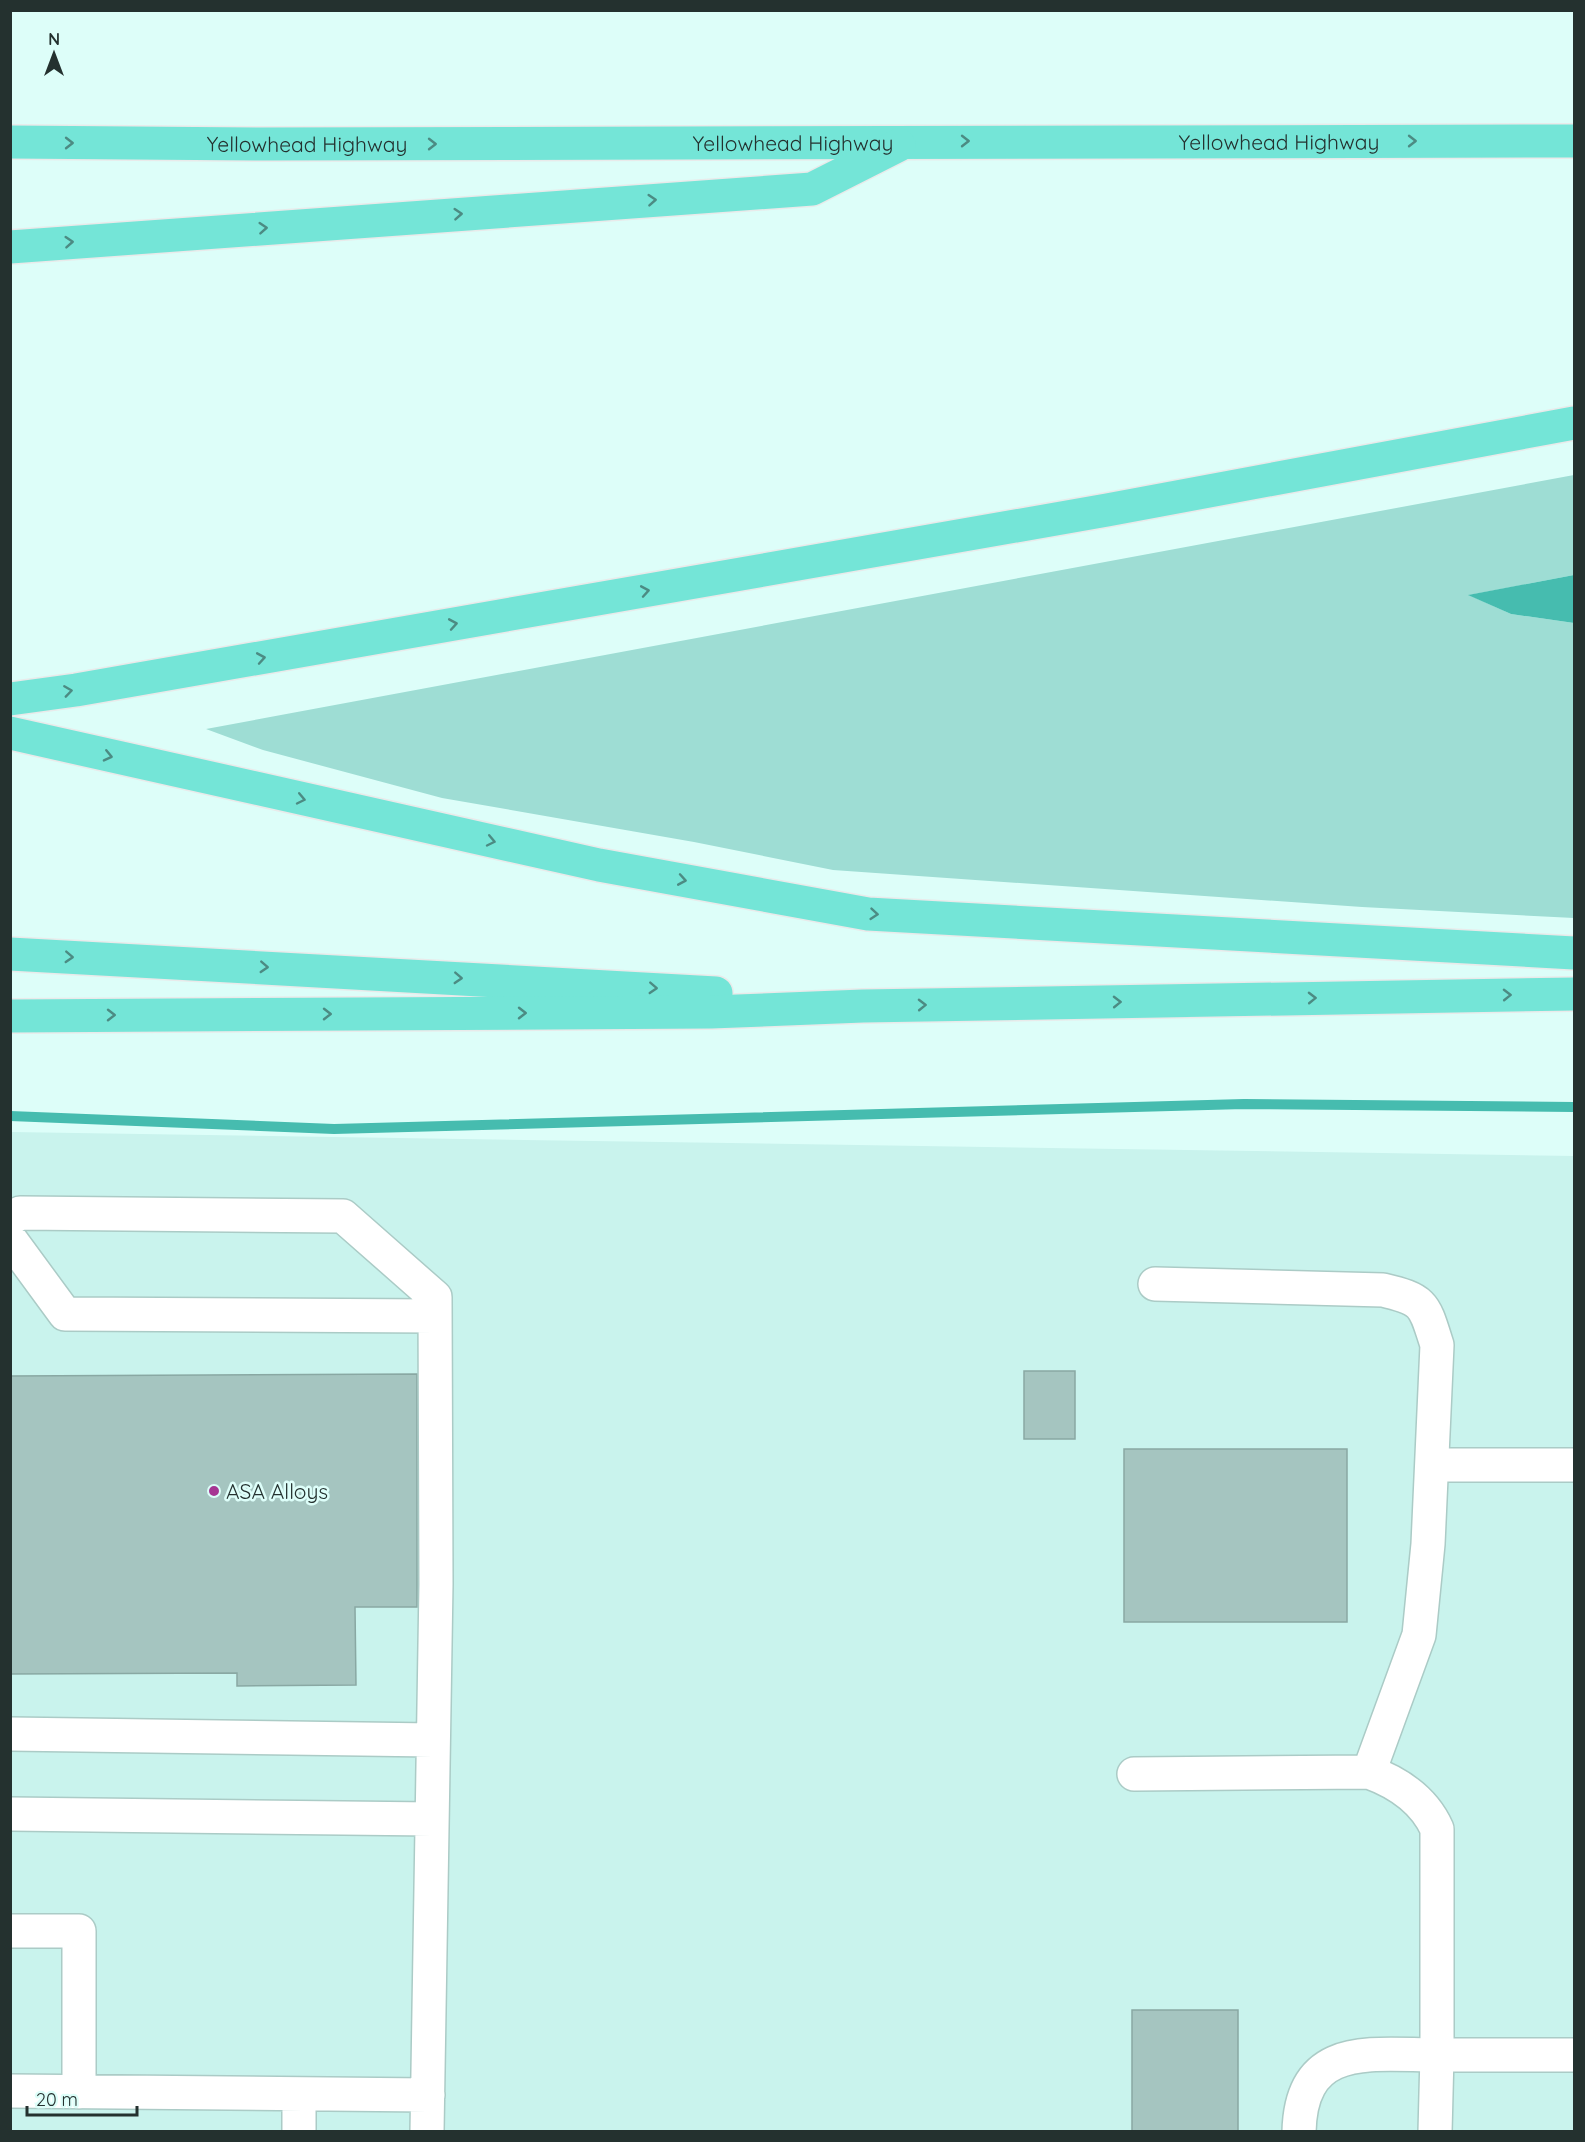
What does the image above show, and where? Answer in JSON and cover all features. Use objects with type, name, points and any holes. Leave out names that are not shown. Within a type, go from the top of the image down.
[{"type":"highway","points":[[10,247],[812,189],[906,141]]},
{"type":"highway","name":"Yellowhead Highway","points":[[10,142],[272,144],[1575,141]]},
{"type":"highway","points":[[10,699],[76,690],[1084,514],[1575,423]]},
{"type":"highway","points":[[10,734],[599,865],[868,914],[1575,953]]},
{"type":"highway","points":[[10,954],[692,991],[863,1006]]},
{"type":"highway","points":[[10,1016],[699,1012],[863,1006],[1575,994]]},
{"type":"lane","points":[[10,1219],[20,1213],[343,1216],[435,1297],[433,1740],[427,2132]]},
{"type":"lane","points":[[10,1239],[65,1314],[435,1316]]},
{"type":"lane","points":[[1155,1284],[1383,1290],[1413,1298],[1427,1314],[1437,1345],[1428,1544],[1419,1635],[1369,1772]]},
{"type":"lane","points":[[1432,1465],[1575,1466]]},
{"type":"lane","points":[[10,1734],[433,1740]]},
{"type":"lane","points":[[1134,1774],[1369,1772],[1394,1781],[1429,1811],[1437,1829],[1436,2132]]},
{"type":"lane","points":[[10,1814],[432,1819]]},
{"type":"lane","points":[[10,1931],[79,1931],[79,2091]]},
{"type":"lane","points":[[1299,2132],[1299,2110],[1307,2089],[1318,2072],[1335,2061],[1367,2055],[1575,2055]]},
{"type":"lane","points":[[10,2091],[428,2095]]},
{"type":"lane","points":[[299,2094],[299,2132]]},
{"type":"shaded area","points":[[1574,475],[1574,575],[1469,595],[1511,614],[1574,623],[1574,918],[1362,907],[833,870],[694,842],[442,798],[263,750],[206,729]]},
{"type":"shaded area","points":[[1574,575],[1574,623],[1511,614],[1468,595]]},
{"type":"shaded area","points":[[11,1132],[1574,1156],[1574,2131],[11,2132]]},
{"type":"building","points":[[1024,1371],[1075,1371],[1075,1439],[1024,1439]]},
{"type":"building","name":"ASA Alloys","points":[[417,1374],[417,1607],[355,1607],[356,1685],[237,1686],[237,1673],[10,1674],[10,1376]]},
{"type":"building","points":[[1124,1449],[1347,1449],[1347,1622],[1124,1622]]},
{"type":"building","points":[[1132,2010],[1238,2010],[1238,2132],[1132,2132]]},
{"type":"waterway","points":[[10,1116],[334,1129],[1244,1104],[1574,1107]]},
{"type":"place","name":"ASA Alloys","points":[[214,1491]]}]
